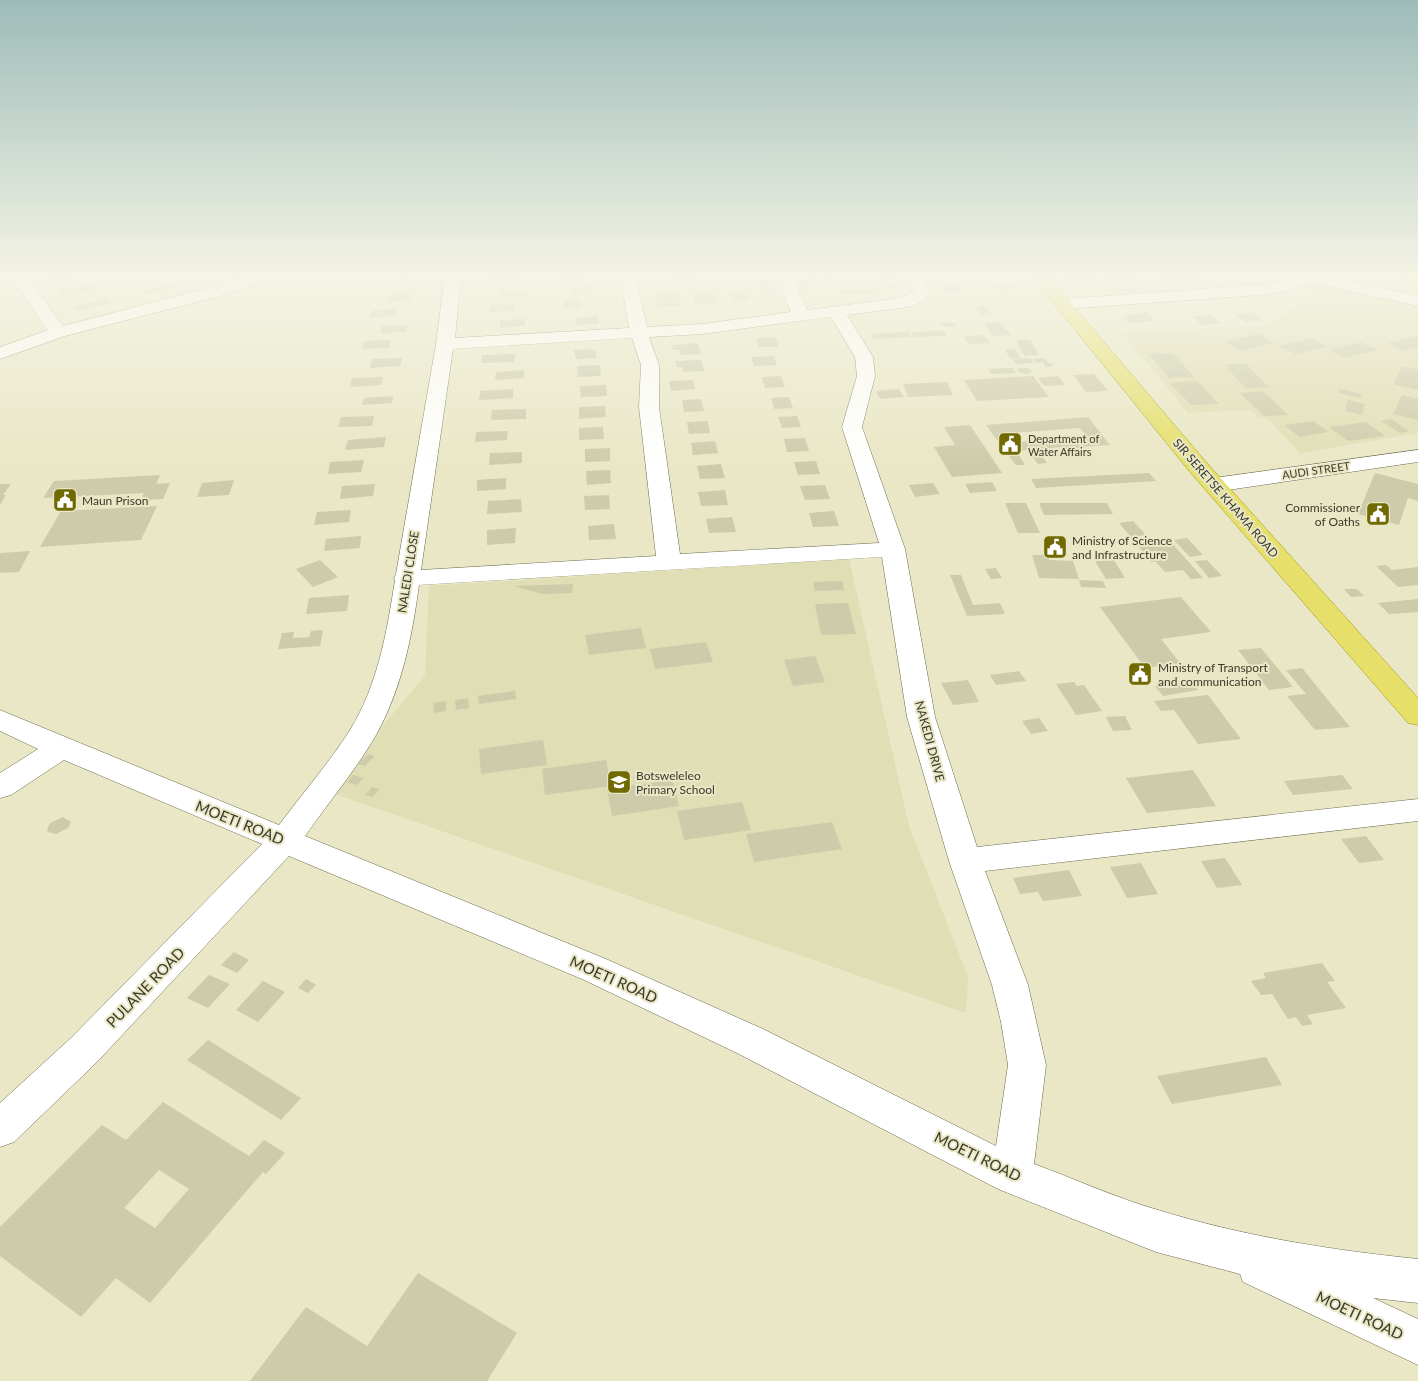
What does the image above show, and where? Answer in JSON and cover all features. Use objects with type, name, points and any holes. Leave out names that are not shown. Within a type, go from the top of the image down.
[{"type":"main road","name":"SIR SERETSE KHAMA ROAD","points":[[1093,339],[1214,485],[1418,716]]},
{"type":"street","points":[[0,353],[38,339]]},
{"type":"street","name":"NALEDI CLOSE","points":[[285,840],[362,734],[376,708],[384,687],[399,635],[406,578],[445,339]]},
{"type":"street","points":[[444,344],[533,339]]},
{"type":"street","points":[[641,339],[650,366],[649,407],[668,562]]},
{"type":"street","name":"NAKEDI DRIVE","points":[[853,339],[864,358],[866,376],[852,427],[893,549],[921,717],[965,861],[1010,985],[1020,1022],[1027,1065],[1012,1174]]},
{"type":"street","name":"AUDI STREET","points":[[1214,485],[1418,456]]},
{"type":"street","points":[[406,578],[893,549]]},
{"type":"street","name":"MOETI ROAD","points":[[1,721],[603,973],[750,1041],[1012,1174],[1156,1231],[1221,1249],[1328,1270],[1379,1278],[1418,1281]]},
{"type":"street","points":[[0,787],[62,748]]},
{"type":"street","points":[[965,861],[1418,810]]},
{"type":"street","name":"PULANE ROAD","points":[[0,1128],[85,1049],[285,840]]},
{"type":"street","name":"MOETI ROAD","points":[[1221,1249],[1418,1342]]},
{"type":"shaded area","points":[[1128,339],[1418,339],[1418,433],[1300,453],[1267,418],[1259,418],[1251,410],[1188,413]]},
{"type":"shaded area","name":"Botsweleleo Primary School","points":[[849,559],[909,826],[968,977],[966,1013],[332,793],[344,771],[425,676],[429,586]]},
{"type":"building","points":[[756,339],[776,339],[778,347],[758,347]]},
{"type":"building","points":[[966,339],[987,339],[990,343],[969,344]]},
{"type":"building","points":[[1236,339],[1269,339],[1275,343],[1240,351],[1225,342]]},
{"type":"building","points":[[1305,339],[1314,339],[1327,347],[1295,354],[1279,346]]},
{"type":"building","points":[[1402,339],[1418,339],[1418,347],[1404,351],[1388,343]]},
{"type":"building","points":[[391,340],[389,348],[362,349],[364,341]]},
{"type":"building","points":[[1016,340],[1030,340],[1039,355],[1024,356]]},
{"type":"building","points":[[1361,342],[1377,350],[1344,358],[1329,350]]},
{"type":"building","points":[[698,343],[701,354],[680,355],[679,350],[673,350],[672,345]]},
{"type":"building","points":[[595,349],[597,358],[576,359],[574,350]]},
{"type":"building","points":[[1015,349],[1021,358],[1010,358],[1005,350]]},
{"type":"building","points":[[1173,353],[1194,377],[1169,378],[1149,354]]},
{"type":"building","points":[[515,354],[514,362],[481,363],[482,355]]},
{"type":"building","points":[[774,356],[777,365],[754,366],[751,357]]},
{"type":"building","points":[[402,358],[400,366],[370,368],[372,359]]},
{"type":"building","points":[[1030,358],[1034,363],[1016,364],[1012,359]]},
{"type":"building","points":[[1044,358],[1054,366],[1046,367],[1043,362],[1036,363],[1033,359]]},
{"type":"building","points":[[701,360],[704,371],[683,372],[682,367],[677,367],[675,361]]},
{"type":"building","points":[[1246,364],[1269,387],[1246,388],[1224,365]]},
{"type":"building","points":[[600,365],[601,376],[578,377],[577,366]]},
{"type":"building","points":[[1403,366],[1418,370],[1418,390],[1393,384]]},
{"type":"building","points":[[1013,368],[1016,373],[991,374],[988,369]]},
{"type":"building","points":[[1019,368],[1028,368],[1032,371],[1029,374],[1022,373],[1017,371]]},
{"type":"building","points":[[524,370],[524,378],[495,380],[496,372]]},
{"type":"building","points":[[1094,374],[1108,391],[1086,392],[1073,375]]},
{"type":"building","points":[[781,376],[785,387],[765,388],[762,377]]},
{"type":"building","points":[[1033,376],[1049,397],[977,401],[964,380]]},
{"type":"building","points":[[1058,376],[1065,385],[1044,386],[1038,378]]},
{"type":"building","points":[[383,377],[381,385],[350,387],[352,378]]},
{"type":"building","points":[[693,380],[695,389],[671,391],[669,381]]},
{"type":"building","points":[[1197,381],[1219,404],[1191,405],[1170,383]]},
{"type":"building","points":[[947,382],[953,395],[908,397],[903,384]]},
{"type":"building","points":[[606,385],[607,396],[581,397],[580,386]]},
{"type":"building","points":[[513,389],[513,398],[479,400],[480,391]]},
{"type":"building","points":[[899,389],[904,397],[880,399],[876,391]]},
{"type":"building","points":[[1340,389],[1362,394],[1360,398],[1338,393]]},
{"type":"building","points":[[1263,391],[1288,415],[1264,416],[1240,393]]},
{"type":"building","points":[[1402,395],[1418,399],[1418,420],[1393,414]]},
{"type":"building","points":[[393,396],[392,403],[362,405],[364,398]]},
{"type":"building","points":[[789,397],[793,408],[774,409],[771,398]]},
{"type":"building","points":[[701,399],[704,411],[684,412],[682,400]]},
{"type":"building","points":[[1348,400],[1365,404],[1362,415],[1345,411]]},
{"type":"building","points":[[605,406],[606,417],[579,419],[579,407]]},
{"type":"building","points":[[526,409],[526,419],[491,420],[492,410]]},
{"type":"building","points":[[374,416],[372,426],[338,427],[341,417]]},
{"type":"building","points":[[797,416],[801,427],[782,428],[778,417]]},
{"type":"building","points":[[1088,417],[1110,445],[1078,447],[1081,450],[1065,451],[1062,447],[1005,452],[986,425]],"holes":[[[1080,428],[1087,437],[1017,442],[1011,433]]]},
{"type":"building","points":[[1391,419],[1409,431],[1400,433],[1381,421]]},
{"type":"building","points":[[708,421],[710,433],[689,434],[687,422]]},
{"type":"building","points":[[1313,421],[1329,432],[1300,437],[1284,425]]},
{"type":"building","points":[[1366,422],[1385,436],[1348,441],[1329,427]]},
{"type":"building","points":[[970,425],[1002,473],[952,477],[934,447],[955,445],[944,427]]},
{"type":"building","points":[[603,427],[604,439],[579,440],[579,428]]},
{"type":"building","points":[[508,431],[507,440],[475,442],[476,432]]},
{"type":"building","points":[[386,437],[384,447],[345,450],[348,440]]},
{"type":"building","points":[[805,438],[809,451],[787,452],[784,439]]},
{"type":"building","points":[[715,441],[718,453],[693,455],[691,443]]},
{"type":"building","points":[[610,448],[610,461],[585,462],[585,449]]},
{"type":"building","points":[[1038,451],[1047,463],[1038,464],[1029,452]]},
{"type":"building","points":[[522,452],[522,463],[489,465],[490,453]]},
{"type":"building","points":[[1017,452],[1025,465],[1016,465],[1007,453]]},
{"type":"building","points":[[364,460],[361,472],[328,474],[330,462]]},
{"type":"building","points":[[816,461],[820,474],[798,475],[794,462]]},
{"type":"building","points":[[721,464],[725,478],[700,479],[697,466]]},
{"type":"building","points":[[610,470],[611,483],[587,485],[586,471]]},
{"type":"building","points":[[1149,473],[1156,481],[1036,488],[1031,479]]},
{"type":"building","points":[[1375,473],[1418,484],[1418,501],[1408,498],[1399,525],[1358,514]]},
{"type":"building","points":[[160,475],[156,484],[170,483],[163,499],[141,500],[144,493],[43,498],[54,481]]},
{"type":"building","points":[[506,478],[506,489],[477,491],[477,480]]},
{"type":"building","points":[[234,480],[229,495],[197,497],[202,483]]},
{"type":"building","points":[[992,482],[997,491],[970,493],[965,484]]},
{"type":"building","points":[[933,483],[940,494],[915,497],[909,485]]},
{"type":"building","points":[[0,484],[11,484],[3,495],[6,495],[0,505]]},
{"type":"building","points":[[375,484],[373,496],[340,499],[342,486]]},
{"type":"building","points":[[825,485],[830,499],[805,500],[800,486]]},
{"type":"building","points":[[725,490],[728,505],[701,506],[698,492]]},
{"type":"building","points":[[609,495],[610,509],[585,510],[584,496]]},
{"type":"building","points":[[521,499],[522,512],[487,514],[488,501]]},
{"type":"building","points":[[1005,503],[1026,503],[1040,533],[1018,533]]},
{"type":"building","points":[[1039,503],[1107,503],[1113,514],[1044,515]]},
{"type":"building","points":[[157,506],[141,540],[40,547],[61,511]]},
{"type":"building","points":[[351,510],[349,522],[314,525],[317,512]]},
{"type":"building","points":[[834,511],[839,526],[813,527],[809,513]]},
{"type":"building","points":[[732,517],[736,532],[709,533],[706,519]]},
{"type":"building","points":[[1133,521],[1146,535],[1131,537],[1119,523]]},
{"type":"building","points":[[614,524],[616,539],[589,540],[588,526]]},
{"type":"building","points":[[516,528],[515,543],[487,545],[487,530]]},
{"type":"building","points":[[361,536],[360,548],[324,551],[326,539]]},
{"type":"building","points":[[1187,538],[1203,555],[1190,557],[1174,540]]},
{"type":"building","points":[[1169,540],[1203,578],[1191,579],[1183,570],[1165,572],[1156,562],[1151,562],[1136,543]]},
{"type":"building","points":[[30,551],[19,572],[0,573],[0,553]]},
{"type":"building","points":[[1032,555],[1048,555],[1049,560],[1073,561],[1079,579],[1039,578]]},
{"type":"building","points":[[320,560],[338,577],[313,587],[296,569]]},
{"type":"building","points":[[1114,560],[1125,578],[1106,579],[1095,561]]},
{"type":"building","points":[[1207,560],[1222,576],[1209,578],[1195,561]]},
{"type":"building","points":[[1386,565],[1392,570],[1418,567],[1418,585],[1398,587],[1376,566]]},
{"type":"building","points":[[996,568],[1002,578],[991,579],[985,569]]},
{"type":"building","points":[[950,575],[961,575],[973,605],[1000,603],[1005,614],[967,616]]},
{"type":"building","points":[[1079,580],[1103,581],[1106,588],[1081,587]]},
{"type":"building","points":[[842,581],[844,590],[815,591],[813,582]]},
{"type":"building","points":[[573,584],[572,593],[543,594],[514,586]]},
{"type":"building","points":[[1344,589],[1357,589],[1364,596],[1351,597]]},
{"type":"building","points":[[349,595],[347,611],[306,614],[309,598]]},
{"type":"building","points":[[1181,597],[1211,632],[1161,639],[1180,663],[1145,668],[1100,607]]},
{"type":"building","points":[[1418,599],[1418,612],[1389,614],[1378,603]]},
{"type":"building","points":[[848,603],[856,634],[821,635],[815,604]]},
{"type":"building","points":[[641,628],[646,648],[589,655],[585,635]]},
{"type":"building","points":[[323,630],[320,646],[278,649],[282,633],[294,632],[293,638],[309,637],[311,631]]},
{"type":"building","points":[[706,642],[713,662],[655,669],[650,649]]},
{"type":"building","points":[[1261,648],[1293,687],[1269,690],[1238,650]]},
{"type":"building","points":[[815,656],[825,682],[793,686],[784,660]]},
{"type":"building","points":[[1302,668],[1350,727],[1315,730],[1287,696],[1306,694],[1286,670]]},
{"type":"building","points":[[1019,671],[1026,681],[996,685],[990,675]]},
{"type":"building","points":[[968,680],[979,702],[953,705],[941,683]]},
{"type":"building","points":[[1189,680],[1198,690],[1163,696],[1155,686]]},
{"type":"building","points":[[1074,682],[1077,686],[1084,685],[1102,711],[1076,715],[1056,684]]},
{"type":"building","points":[[515,691],[516,699],[479,704],[478,696]]},
{"type":"building","points":[[1208,695],[1241,739],[1198,744],[1174,710],[1161,711],[1154,701]]},
{"type":"building","points":[[468,698],[469,708],[456,710],[455,700]]},
{"type":"building","points":[[446,701],[446,711],[434,713],[433,703]]},
{"type":"building","points":[[1125,716],[1132,730],[1113,731],[1106,717]]},
{"type":"building","points":[[1039,718],[1048,731],[1031,734],[1022,721]]},
{"type":"building","points":[[543,740],[547,765],[481,774],[479,749]]},
{"type":"building","points":[[368,754],[375,756],[365,766],[358,764]]},
{"type":"building","points":[[606,760],[611,786],[545,795],[542,769]]},
{"type":"building","points":[[1193,770],[1216,806],[1147,813],[1126,778]]},
{"type":"building","points":[[353,775],[363,778],[357,785],[347,782]]},
{"type":"building","points":[[1342,775],[1353,789],[1293,795],[1284,781]]},
{"type":"building","points":[[672,780],[679,806],[612,816],[607,789]]},
{"type":"building","points":[[372,787],[379,789],[373,797],[365,795]]},
{"type":"building","points":[[742,802],[751,830],[684,840],[677,811]]},
{"type":"building","points":[[63,817],[71,822],[68,828],[56,834],[48,832],[50,823]]},
{"type":"building","points":[[832,822],[842,849],[754,862],[746,834]]},
{"type":"building","points":[[1366,836],[1384,860],[1359,863],[1341,839]]},
{"type":"building","points":[[1225,858],[1242,885],[1217,888],[1201,861]]},
{"type":"building","points":[[1141,863],[1158,894],[1127,898],[1110,867]]},
{"type":"building","points":[[1069,870],[1082,896],[1043,901],[1038,892],[1020,894],[1013,878]]},
{"type":"building","points":[[234,952],[249,960],[237,973],[221,965]]},
{"type":"building","points":[[1322,963],[1335,981],[1327,982],[1346,1008],[1307,1015],[1313,1024],[1302,1026],[1296,1017],[1288,1019],[1272,994],[1261,995],[1251,981],[1266,978],[1263,973]]},
{"type":"building","points":[[209,975],[230,984],[208,1008],[187,998]]},
{"type":"building","points":[[306,979],[316,985],[308,993],[298,988]]},
{"type":"building","points":[[263,981],[285,992],[258,1022],[236,1010]]},
{"type":"building","points":[[208,1040],[301,1098],[281,1120],[187,1060]]},
{"type":"building","points":[[1266,1057],[1282,1085],[1172,1104],[1157,1076]]},
{"type":"building","points":[[163,1102],[249,1156],[264,1140],[285,1153],[266,1174],[263,1172],[150,1303],[116,1278],[81,1317],[0,1256],[0,1227],[102,1125],[126,1140]],"holes":[[[159,1170],[189,1189],[155,1228],[124,1208]]]},
{"type":"building","points":[[418,1273],[517,1333],[487,1381],[250,1381],[306,1307],[367,1346]]},
{"type":"place","name":"Department of Water Affairs","points":[[1010,444]]},
{"type":"place","name":"Maun Prison","points":[[65,500]]},
{"type":"place","name":"Commissioner of Oaths","points":[[1378,514]]},
{"type":"place","name":"Ministry of Science and Infrastructure","points":[[1055,547]]},
{"type":"place","name":"Ministry of Transport and communication","points":[[1140,674]]},
{"type":"place","name":"Botsweleleo Primary School","points":[[619,782]]}]
